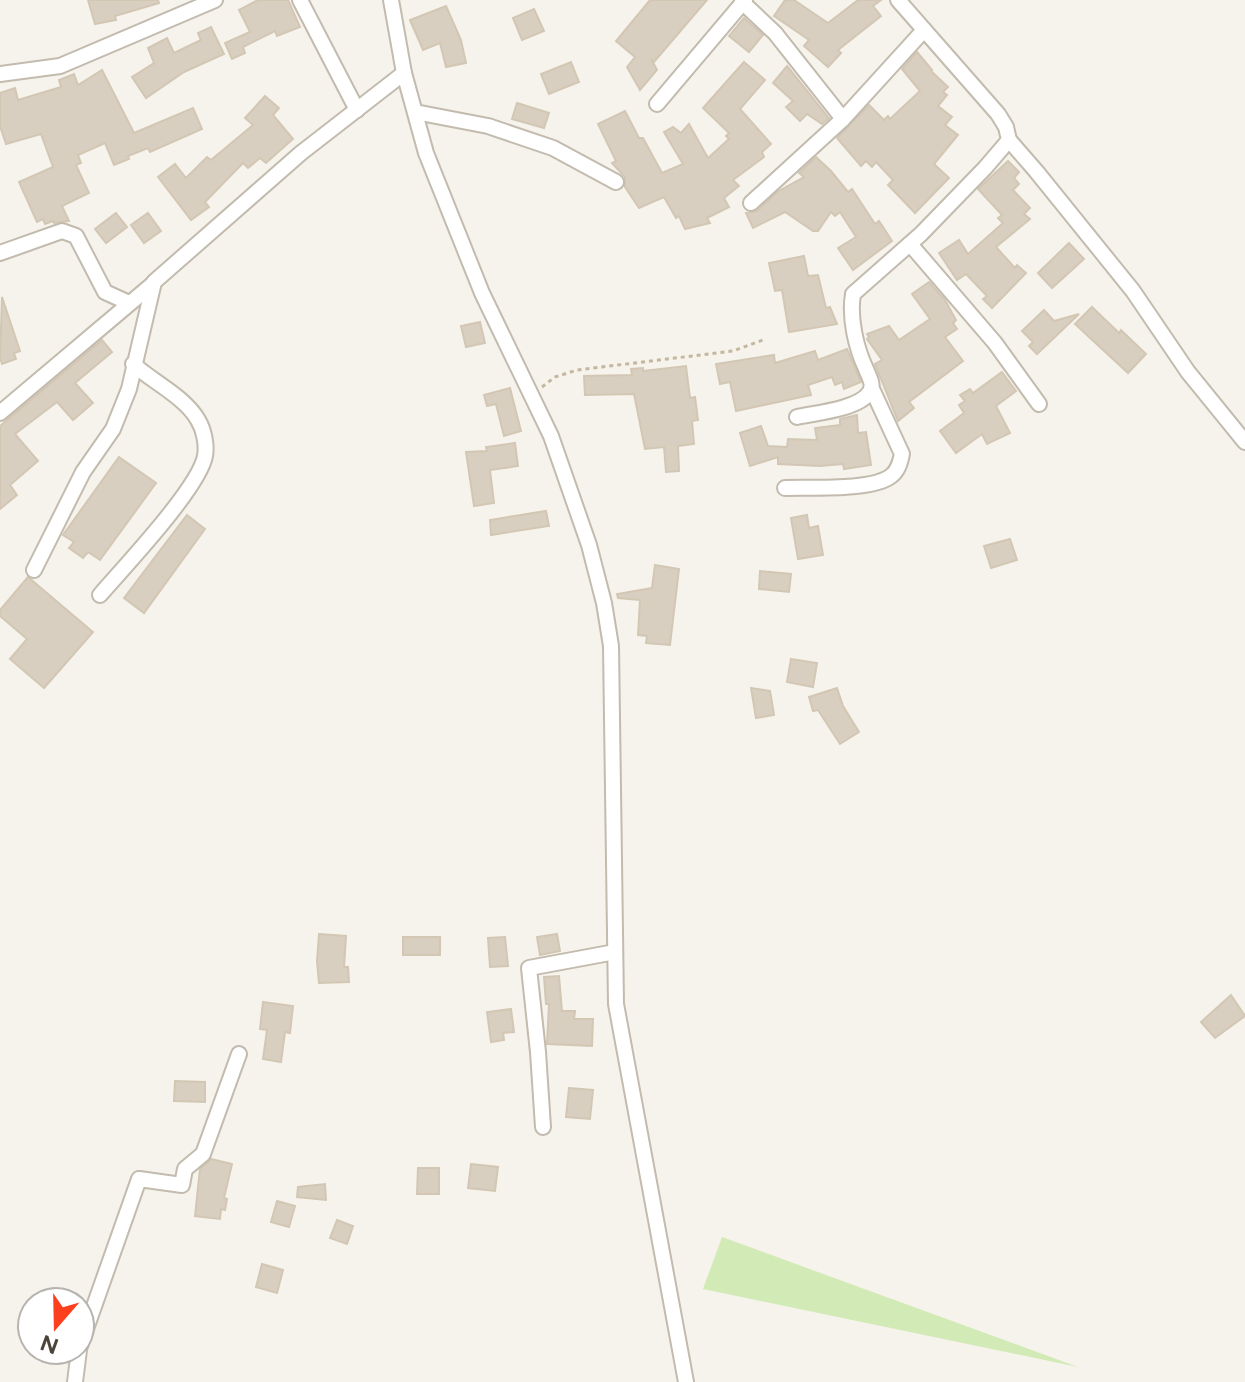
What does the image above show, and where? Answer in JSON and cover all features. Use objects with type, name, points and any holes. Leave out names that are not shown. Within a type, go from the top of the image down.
[{"type":"street","points":[[0,74],[60,66],[215,0]]},
{"type":"street","points":[[300,0],[357,110]]},
{"type":"street","points":[[391,0],[404,73],[426,153],[482,293],[551,436],[589,545],[604,603],[611,646],[616,1004],[686,1382]]},
{"type":"street","points":[[898,0],[998,114],[1009,140],[1133,291],[1188,372],[1245,442]]},
{"type":"street","points":[[657,104],[743,1],[775,33],[843,119]]},
{"type":"street","points":[[751,203],[843,119],[924,30]]},
{"type":"street","points":[[0,413],[301,153],[404,73]]},
{"type":"street","points":[[415,112],[488,126],[553,148],[616,182]]},
{"type":"street","points":[[785,488],[869,484],[890,477],[899,467],[902,454],[872,389],[859,351],[853,294],[910,244],[1009,140]]},
{"type":"street","points":[[0,253],[62,231],[76,236],[105,292],[129,303]]},
{"type":"street","points":[[910,244],[995,343],[1039,404]]},
{"type":"street","points":[[34,570],[83,472],[113,429],[129,389],[154,282]]},
{"type":"street","points":[[100,595],[177,504],[205,457],[205,438],[198,420],[181,399],[133,364]]},
{"type":"street","points":[[797,417],[846,407],[868,395],[872,389]]},
{"type":"street","points":[[543,1127],[529,968],[615,952]]},
{"type":"street","points":[[96,1300],[139,1179],[182,1185],[185,1169],[203,1154],[239,1054]]},
{"type":"path","points":[[530,395],[555,377],[577,370],[733,351],[763,340]]},
{"type":"green space","points":[[722,1237],[1078,1367],[703,1289]]},
{"type":"building","points":[[88,0],[158,0],[159,3],[115,16],[116,20],[95,24]]},
{"type":"building","points":[[258,0],[288,0],[300,27],[277,36],[275,31],[243,47],[245,53],[232,59],[225,43],[250,32],[239,10]]},
{"type":"building","points":[[650,0],[707,0],[654,62],[651,59],[657,70],[640,90],[627,67],[635,57],[616,41]]},
{"type":"building","points":[[785,0],[794,0],[828,23],[858,0],[881,0],[873,6],[881,16],[838,50],[841,53],[828,67],[804,46],[809,40],[774,16]]},
{"type":"building","points":[[446,6],[461,40],[466,63],[446,67],[440,43],[423,50],[410,20]]},
{"type":"building","points":[[534,9],[544,31],[522,40],[513,18]]},
{"type":"building","points":[[744,18],[763,35],[749,52],[729,36]]},
{"type":"building","points":[[211,27],[224,54],[184,72],[146,98],[132,77],[154,63],[148,48],[167,38],[174,53],[201,40],[198,33]]},
{"type":"building","points":[[917,52],[948,87],[943,92],[947,95],[938,106],[952,117],[945,125],[958,135],[934,164],[949,178],[915,213],[888,185],[893,180],[876,162],[872,167],[866,161],[861,166],[837,138],[869,105],[884,120],[888,116],[890,119],[920,91],[902,69]]},
{"type":"building","points":[[571,62],[579,82],[549,94],[541,74]]},
{"type":"building","points":[[744,62],[765,80],[740,109],[771,144],[762,152],[764,157],[733,180],[739,186],[724,198],[729,207],[707,218],[710,223],[685,229],[664,197],[639,208],[625,187],[625,177],[612,163],[616,161],[598,124],[625,111],[662,173],[683,164],[664,132],[673,127],[681,133],[689,124],[708,158],[729,139],[726,136],[729,133],[703,108]]},
{"type":"building","points":[[787,66],[829,118],[822,124],[807,114],[800,121],[786,107],[793,101],[773,83]]},
{"type":"building","points":[[102,70],[134,133],[193,108],[202,129],[150,152],[148,148],[128,156],[129,159],[114,165],[105,143],[78,155],[81,163],[76,165],[89,193],[62,206],[69,221],[45,224],[43,219],[37,222],[19,182],[53,167],[41,134],[6,144],[0,126],[0,93],[15,88],[18,100],[61,87],[59,80],[74,74],[78,85]]},
{"type":"building","points":[[265,96],[279,108],[273,115],[293,139],[266,163],[260,158],[248,168],[243,163],[205,202],[209,207],[191,220],[158,177],[175,164],[186,178],[207,157],[211,160],[253,125],[245,118]]},
{"type":"building","points":[[517,103],[549,113],[544,128],[512,119]]},
{"type":"building","points":[[816,157],[848,192],[852,189],[875,224],[879,221],[892,241],[853,270],[838,248],[856,237],[840,212],[835,216],[831,212],[818,231],[813,231],[785,212],[753,228],[746,213],[757,211],[777,192],[804,177],[799,173]]},
{"type":"building","points":[[1008,161],[1019,172],[1014,178],[1019,184],[1013,190],[1030,208],[1024,214],[1030,219],[996,247],[1015,268],[1017,265],[1026,273],[992,308],[983,299],[987,296],[966,274],[957,280],[939,253],[959,240],[968,254],[1003,223],[998,218],[1002,215],[978,189]]},
{"type":"building","points":[[116,213],[127,227],[106,243],[95,229]]},
{"type":"building","points":[[148,213],[161,231],[144,243],[131,225]]},
{"type":"building","points":[[1069,243],[1084,259],[1052,288],[1038,273]]},
{"type":"building","points":[[804,256],[808,276],[818,275],[826,308],[830,307],[837,324],[789,332],[782,290],[775,291],[769,263]]},
{"type":"building","points":[[929,282],[945,300],[956,320],[953,323],[957,329],[945,337],[963,361],[909,402],[914,408],[898,421],[875,364],[882,360],[867,339],[867,334],[889,326],[899,340],[930,319],[912,294]]},
{"type":"building","points":[[2,297],[20,351],[14,353],[16,359],[2,364],[0,357]]},
{"type":"building","points":[[1092,307],[1146,354],[1128,373],[1075,324]]},
{"type":"building","points":[[1044,310],[1054,321],[1079,314],[1037,354],[1029,346],[1033,342],[1022,331]]},
{"type":"building","points":[[480,322],[485,343],[466,347],[461,326]]},
{"type":"building","points":[[102,340],[112,352],[75,383],[93,403],[73,420],[57,402],[15,434],[38,461],[10,485],[17,495],[0,509],[0,426]]},
{"type":"building","points":[[847,349],[861,382],[844,389],[842,382],[835,385],[832,377],[808,385],[811,395],[736,411],[730,382],[720,384],[716,364],[774,355],[775,363],[815,351],[818,360]]},
{"type":"building","points":[[686,366],[690,398],[695,397],[698,420],[692,421],[694,444],[678,446],[679,471],[666,472],[664,447],[645,449],[634,394],[585,395],[584,376],[632,375],[631,369],[643,368],[643,371]]},
{"type":"building","points":[[1002,372],[1016,391],[996,406],[1010,433],[987,444],[982,434],[956,453],[940,431],[964,413],[959,405],[965,401],[960,395],[970,389],[973,393]]},
{"type":"building","points":[[510,388],[521,431],[504,436],[496,404],[487,406],[484,395]]},
{"type":"building","points":[[857,415],[858,433],[866,432],[871,465],[844,469],[843,464],[778,464],[778,457],[750,466],[740,433],[761,426],[768,446],[787,447],[788,439],[817,440],[815,428],[840,425],[840,419]]},
{"type":"building","points":[[515,443],[518,466],[490,470],[494,503],[474,506],[466,452],[487,451],[486,447]]},
{"type":"building","points":[[119,457],[156,483],[100,560],[88,552],[83,558],[69,548],[74,542],[63,535]]},
{"type":"building","points":[[546,511],[549,526],[491,535],[490,520]]},
{"type":"building","points":[[187,515],[205,529],[144,613],[124,598]]},
{"type":"building","points":[[807,515],[809,528],[818,526],[823,555],[798,559],[791,518]]},
{"type":"building","points":[[1010,539],[1017,560],[991,568],[984,546]]},
{"type":"building","points":[[655,565],[679,569],[670,645],[646,643],[647,636],[638,635],[640,600],[618,598],[617,594],[652,588]]},
{"type":"building","points":[[760,571],[791,574],[789,592],[759,589]]},
{"type":"building","points":[[28,577],[93,632],[44,688],[10,659],[27,639],[0,616],[0,610]]},
{"type":"building","points":[[791,659],[817,663],[813,687],[787,682]]},
{"type":"building","points":[[751,688],[770,691],[774,715],[756,718]]},
{"type":"building","points":[[837,688],[843,706],[859,732],[840,744],[818,710],[813,711],[809,697]]},
{"type":"building","points":[[319,934],[346,936],[344,967],[348,967],[349,982],[319,983]]},
{"type":"building","points":[[557,934],[560,951],[540,955],[537,937]]},
{"type":"building","points":[[403,937],[440,937],[440,955],[403,955]]},
{"type":"building","points":[[505,937],[508,966],[490,967],[488,938]]},
{"type":"building","points":[[559,976],[562,1011],[575,1011],[574,1019],[593,1019],[592,1046],[547,1044],[549,1004],[546,1004],[544,977]]},
{"type":"building","points":[[1231,995],[1245,1016],[1215,1038],[1201,1022]]},
{"type":"building","points":[[263,1002],[293,1006],[290,1033],[285,1032],[281,1062],[263,1059],[267,1030],[260,1029]]},
{"type":"building","points":[[511,1009],[514,1032],[503,1033],[504,1040],[491,1042],[487,1012]]},
{"type":"building","points":[[175,1081],[205,1082],[205,1102],[174,1101]]},
{"type":"building","points":[[569,1088],[593,1090],[590,1119],[566,1117]]},
{"type":"building","points":[[211,1159],[232,1164],[224,1198],[227,1199],[225,1210],[221,1209],[220,1219],[195,1216],[200,1169]]},
{"type":"building","points":[[471,1164],[498,1167],[495,1191],[468,1188]]},
{"type":"building","points":[[418,1168],[439,1168],[439,1194],[417,1194]]},
{"type":"building","points":[[325,1184],[326,1200],[297,1197],[298,1187]]},
{"type":"building","points":[[277,1201],[295,1206],[289,1227],[271,1222]]},
{"type":"building","points":[[337,1220],[353,1226],[347,1244],[330,1238]]},
{"type":"building","points":[[262,1264],[283,1270],[277,1293],[256,1287]]}]
